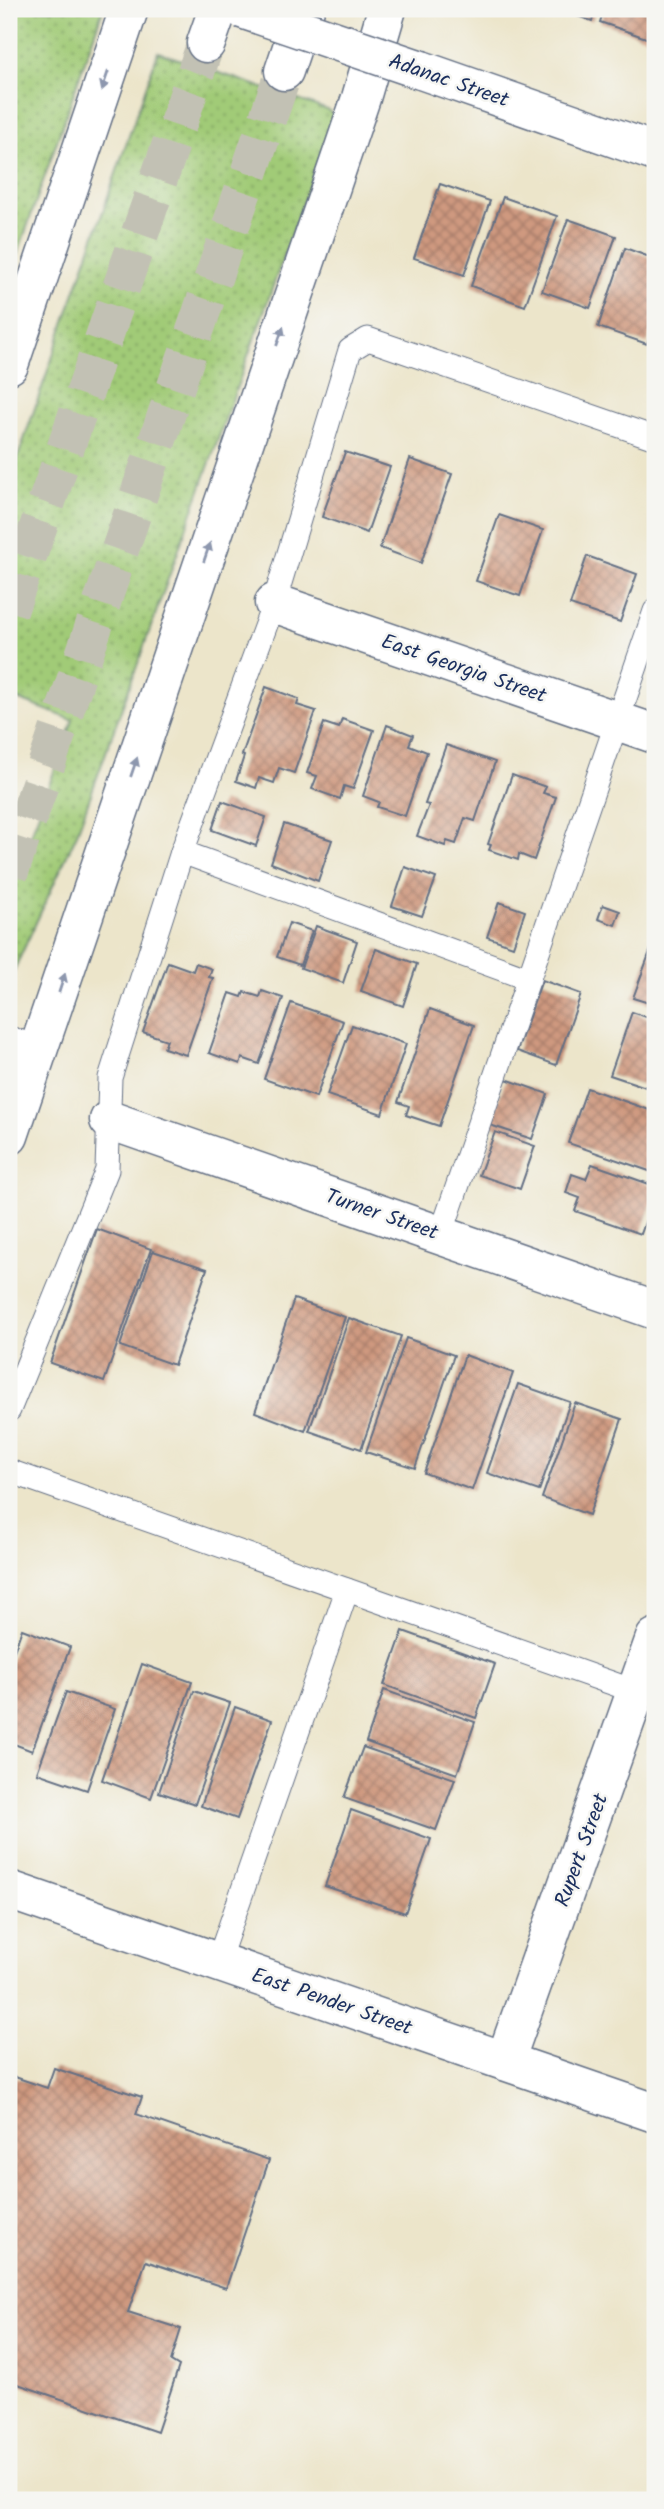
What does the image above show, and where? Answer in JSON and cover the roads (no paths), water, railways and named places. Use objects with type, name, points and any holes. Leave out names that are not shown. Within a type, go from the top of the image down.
[{"type":"main road","points":[[9,365],[129,9]]},
{"type":"main road","name":"Adanac Street","points":[[242,9],[655,152]]},
{"type":"main road","points":[[284,71],[305,9]]},
{"type":"main road","points":[[9,1136],[25,1043],[357,111],[387,9]]},
{"type":"main road","name":"East Georgia Street","points":[[274,603],[655,734]]},
{"type":"main road","name":"Turner Street","points":[[109,1121],[655,1310]]},
{"type":"main road","name":"Rupert Street","points":[[505,2061],[655,1638]]},
{"type":"main road","name":"East Pender Street","points":[[9,1890],[655,2113]]},
{"type":"lane","points":[[9,1409],[107,1170],[110,1078],[182,852],[274,603],[350,350],[368,339],[655,438]]},
{"type":"lane","points":[[441,1234],[655,611]]},
{"type":"lane","points":[[182,852],[529,979]]},
{"type":"lane","points":[[9,1471],[637,1692]]},
{"type":"lane","points":[[218,1961],[347,1590]]},
{"type":"tunnel","points":[[9,611],[206,43]]},
{"type":"tunnel","points":[[9,874],[284,71]]}]
